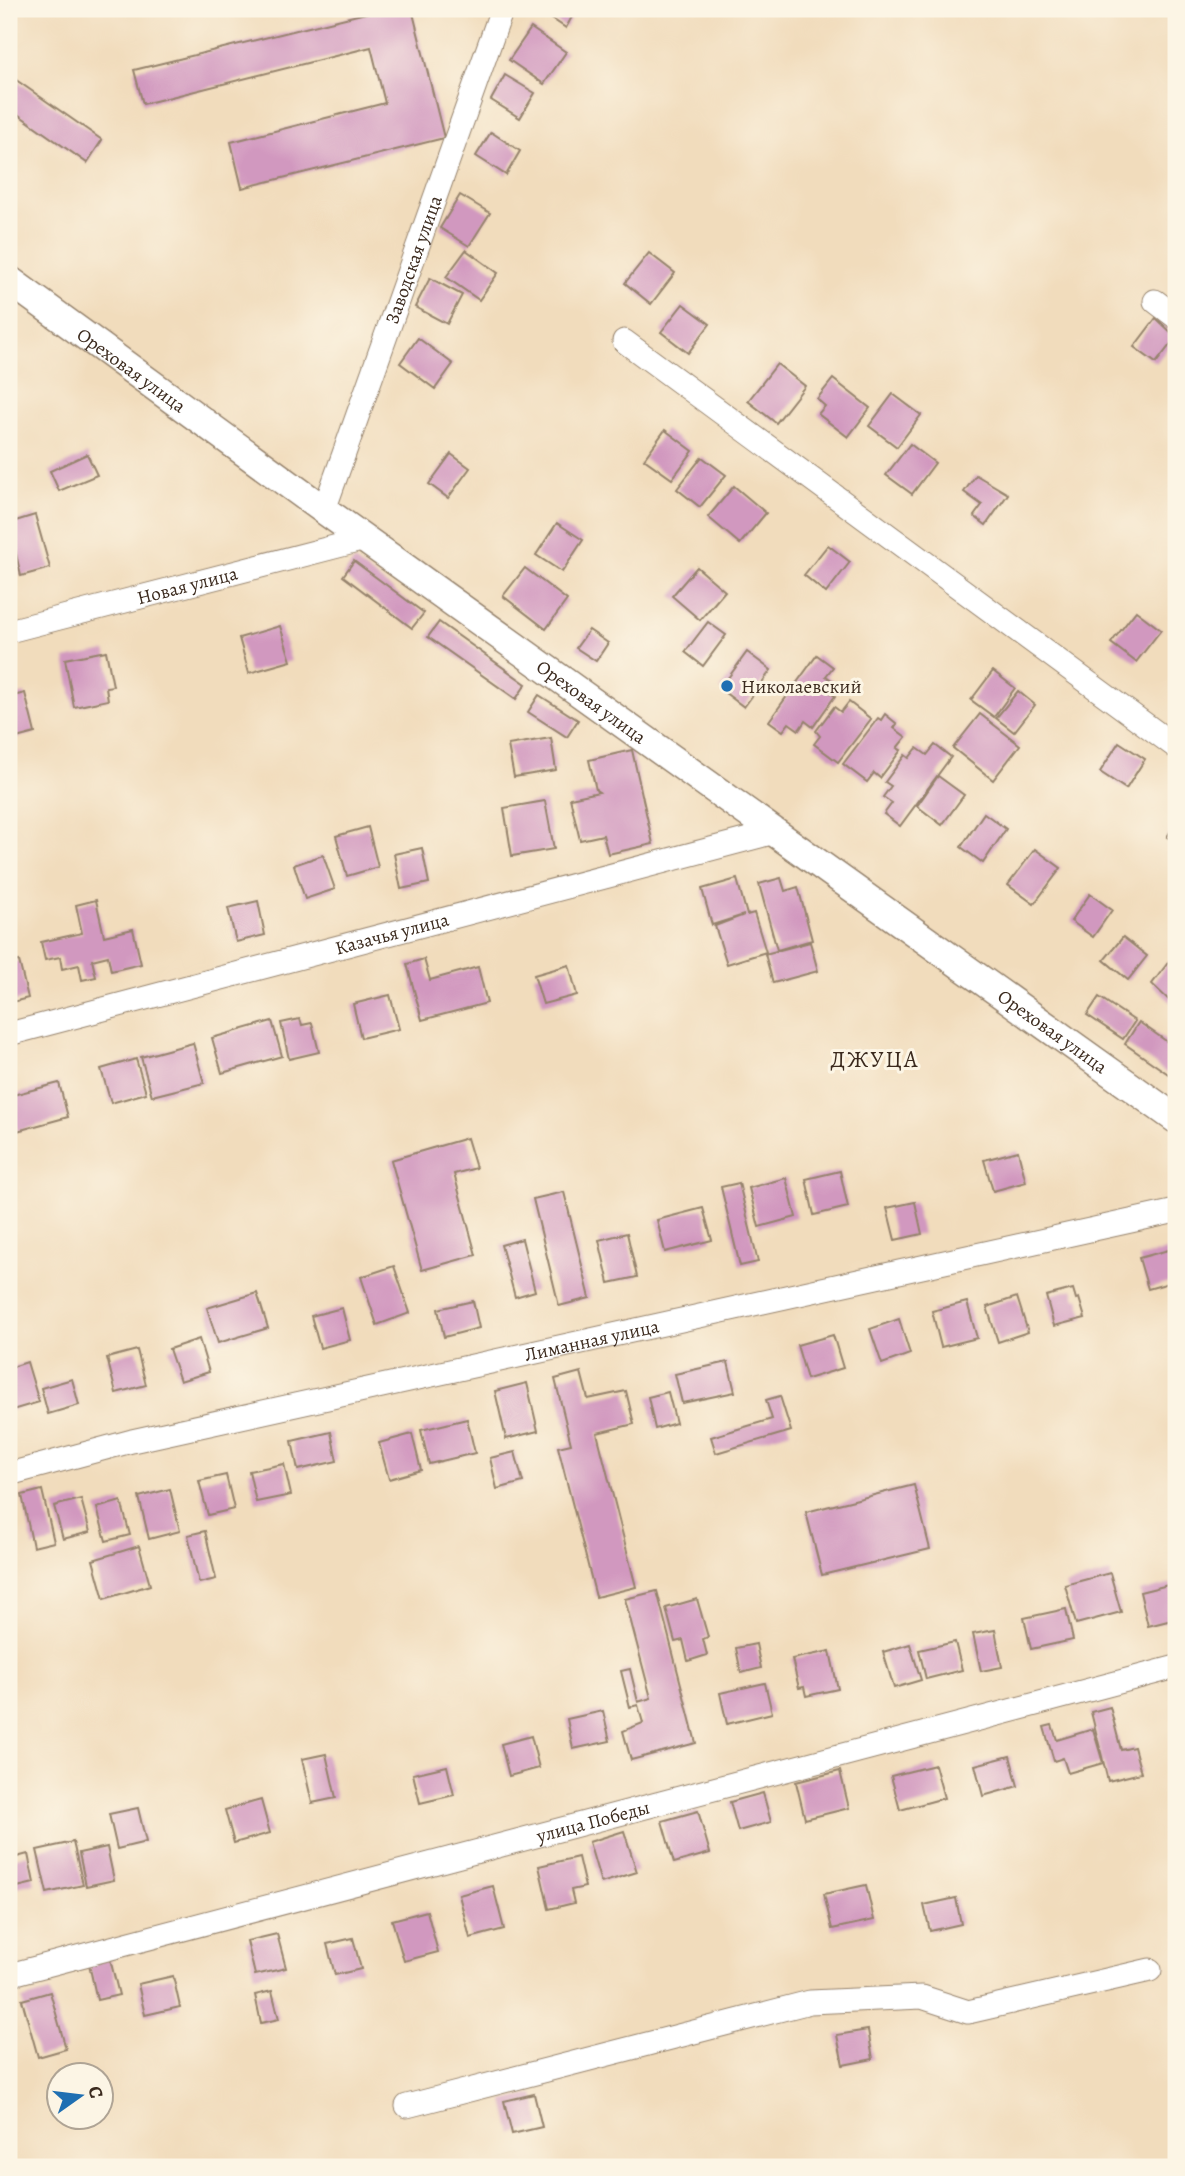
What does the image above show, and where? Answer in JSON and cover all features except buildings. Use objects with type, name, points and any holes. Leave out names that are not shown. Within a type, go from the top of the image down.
[{"type":"main road","name":"Ореховая улица","points":[[9,280],[365,540],[1176,1119]]},
{"type":"street","name":"Заводская улица","points":[[324,510],[502,9]]},
{"type":"street","points":[[1155,301],[1176,317]]},
{"type":"street","points":[[624,341],[1176,747]]},
{"type":"street","name":"Новая улица","points":[[9,631],[365,540]]},
{"type":"street","name":"Казачья улица","points":[[9,1034],[775,832]]},
{"type":"street","name":"Лиманная улица","points":[[9,1474],[132,1441],[1176,1210]]},
{"type":"street","name":"улица Победы","points":[[9,1975],[1176,1667]]},
{"type":"street","points":[[407,2106],[810,2002],[922,1997],[968,2012],[1150,1970]]},
{"type":"place","name":"Николаевский","points":[[727,686]]},
{"type":"district","name":"ДЖУЦА","points":[[875,1059]]}]
